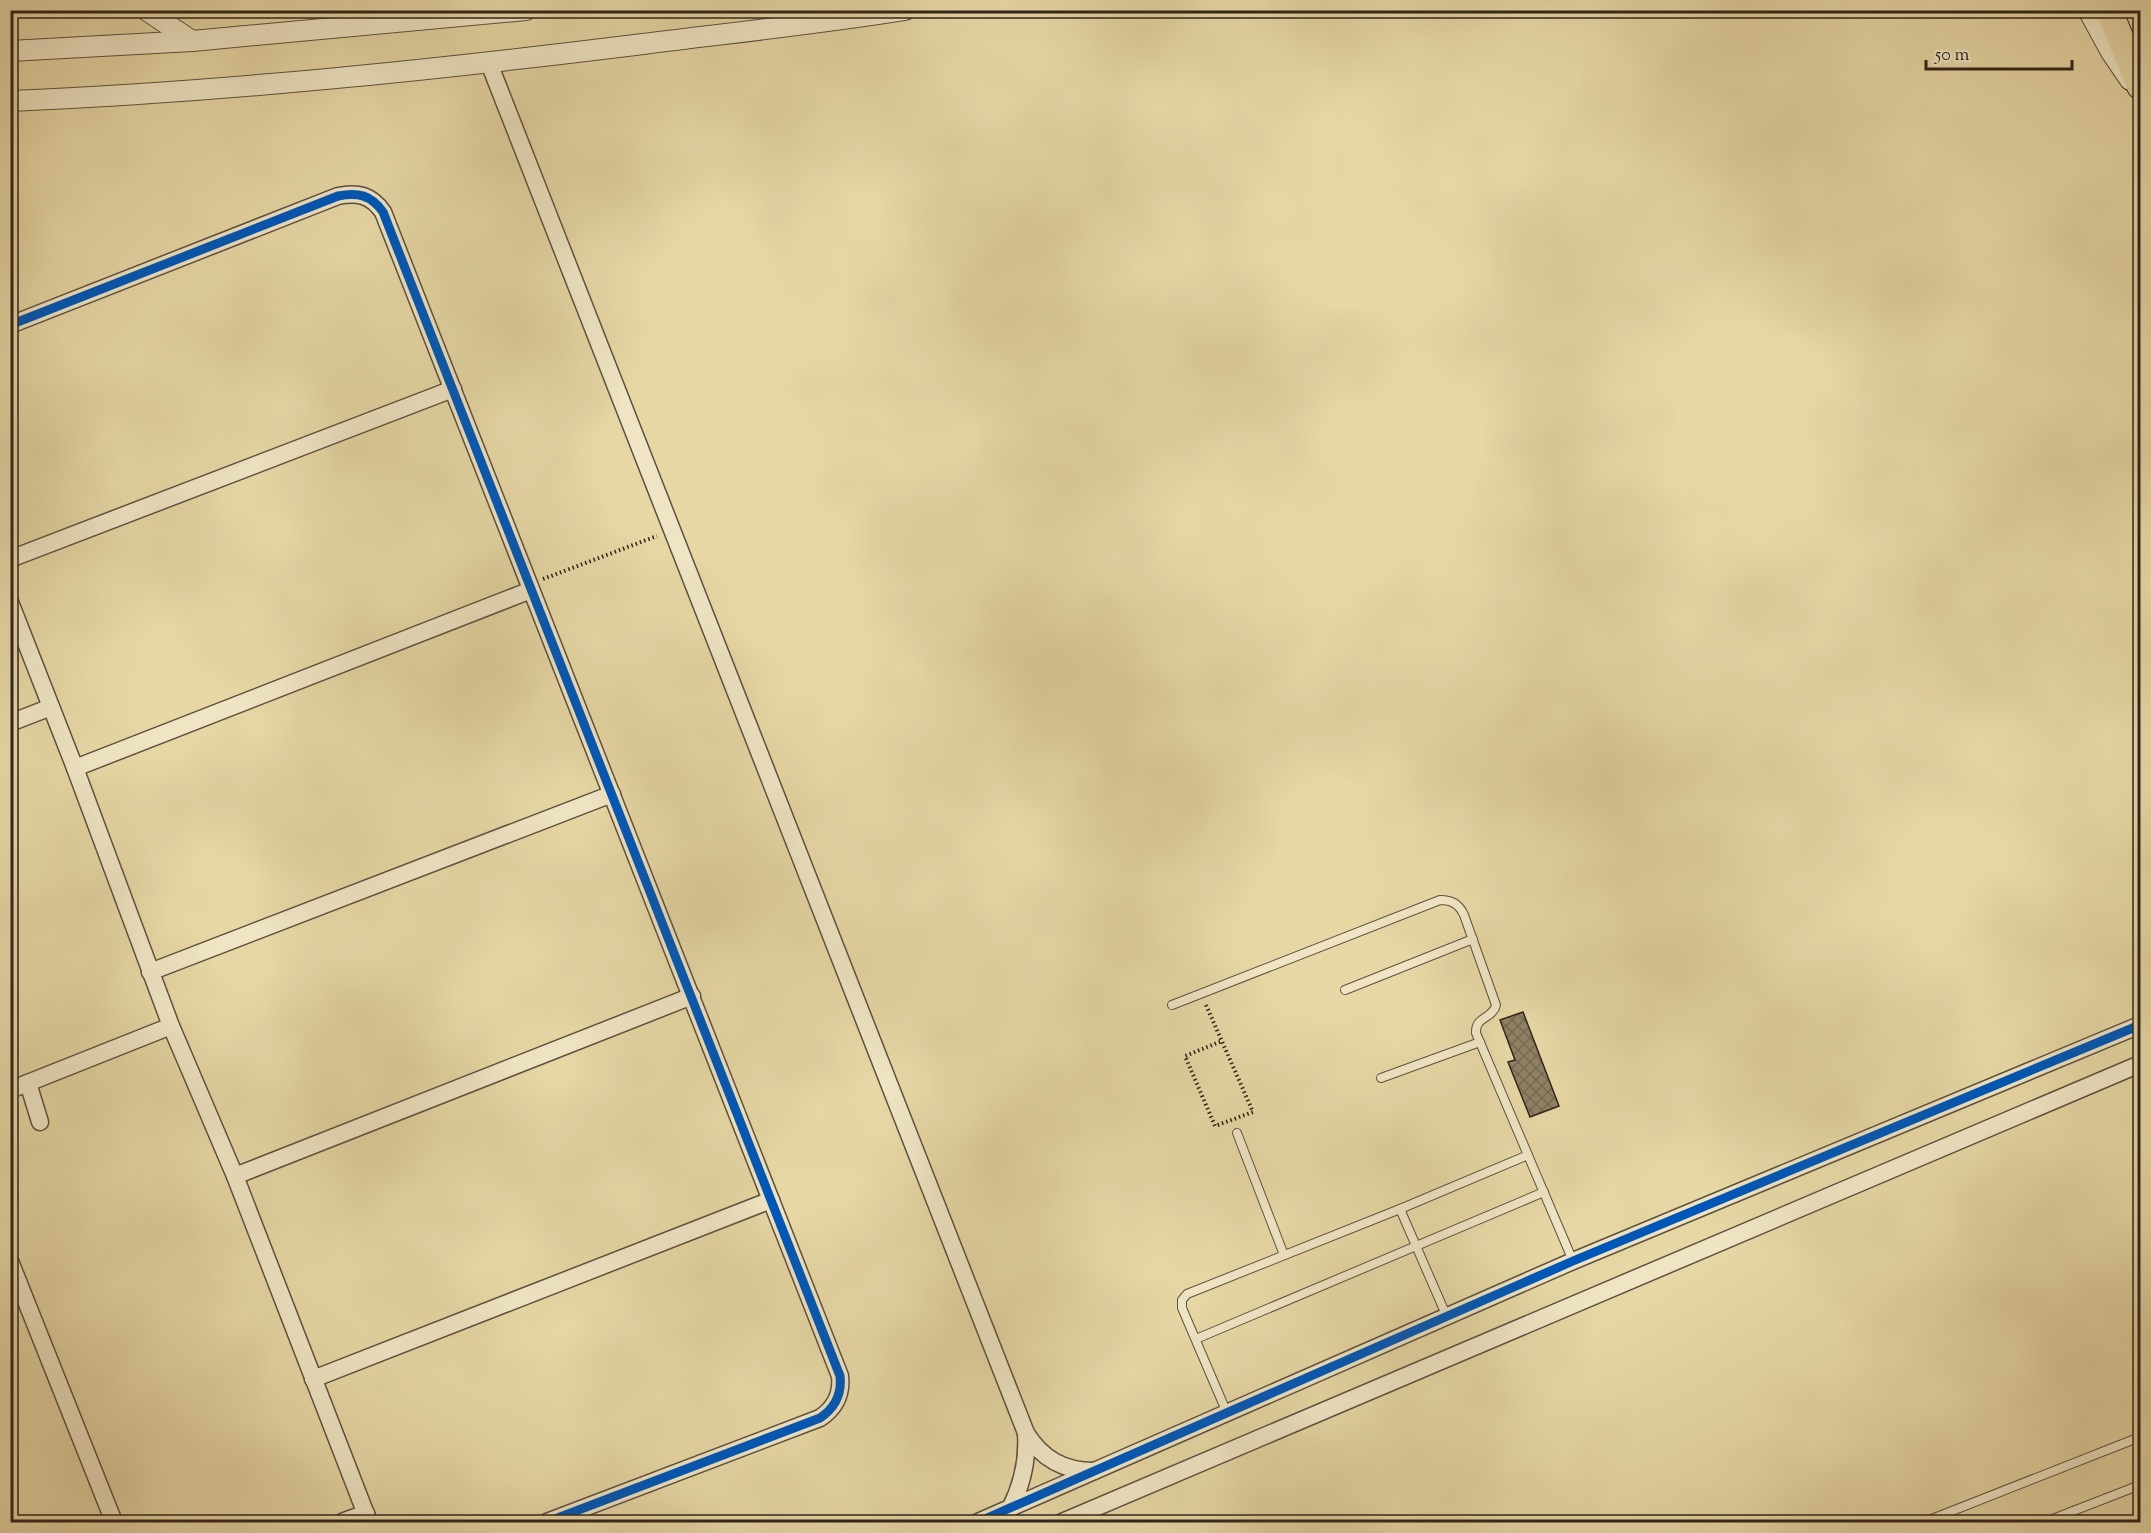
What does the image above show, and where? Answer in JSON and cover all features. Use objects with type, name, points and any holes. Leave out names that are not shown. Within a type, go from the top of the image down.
[{"type":"main road","points":[[2109,10],[2140,86]]},
{"type":"street","points":[[146,10],[192,41]]},
{"type":"street","points":[[10,51],[192,41],[413,16],[526,10]]},
{"type":"street","points":[[10,101],[223,89],[489,63],[904,10]]},
{"type":"street","points":[[2088,10],[2111,52],[2140,94]]},
{"type":"street","points":[[489,63],[1026,1433],[1034,1445],[1054,1463],[1074,1469],[1094,1471]]},
{"type":"street","points":[[10,325],[338,196],[352,193],[370,198],[383,212],[840,1376],[840,1392],[832,1407],[820,1418],[547,1522]]},
{"type":"street","points":[[10,559],[453,388]]},
{"type":"street","points":[[75,768],[530,587]]},
{"type":"street","points":[[10,602],[75,768],[171,1026],[235,1176],[367,1518],[342,1522]]},
{"type":"street","points":[[10,723],[51,707]]},
{"type":"street","points":[[150,972],[612,794]]},
{"type":"street","points":[[235,1176],[692,996]]},
{"type":"street","points":[[978,1522],[1573,1261],[2140,1025]]},
{"type":"street","points":[[10,1090],[171,1026]]},
{"type":"street","points":[[1062,1522],[2140,1064]]},
{"type":"street","points":[[28,1083],[40,1122]]},
{"type":"street","points":[[314,1379],[771,1200]]},
{"type":"street","points":[[10,1261],[114,1522]]},
{"type":"street","points":[[1010,1509],[1026,1465],[1026,1433]]},
{"type":"lane","points":[[1173,1005],[1440,900],[1452,902],[1461,909],[1496,1005],[1493,1013],[1479,1021],[1476,1033],[1573,1261]]},
{"type":"lane","points":[[1345,990],[1473,939]]},
{"type":"lane","points":[[1381,1078],[1480,1042]]},
{"type":"lane","points":[[1237,1133],[1284,1255]]},
{"type":"lane","points":[[1227,1413],[1182,1308],[1184,1296],[1528,1155]]},
{"type":"lane","points":[[1196,1339],[1544,1192]]},
{"type":"lane","points":[[1400,1209],[1447,1317]]},
{"type":"lane","points":[[1924,1522],[2140,1437]]},
{"type":"lane","points":[[2045,1522],[2140,1485]]},
{"type":"path","points":[[530,587],[672,530]]},
{"type":"path","points":[[1201,994],[1222,1041],[1252,1112],[1215,1126],[1185,1056],[1222,1041]]},
{"type":"building","points":[[1523,1012],[1559,1106],[1530,1117],[1508,1062],[1515,1060],[1500,1020]]},
{"type":"cycle path","points":[[10,325],[338,196],[352,194],[364,196],[374,202],[383,212],[840,1376],[840,1389],[836,1400],[830,1410],[820,1418],[547,1522]]},
{"type":"cycle path","points":[[978,1522],[1573,1261],[2140,1025]]}]
